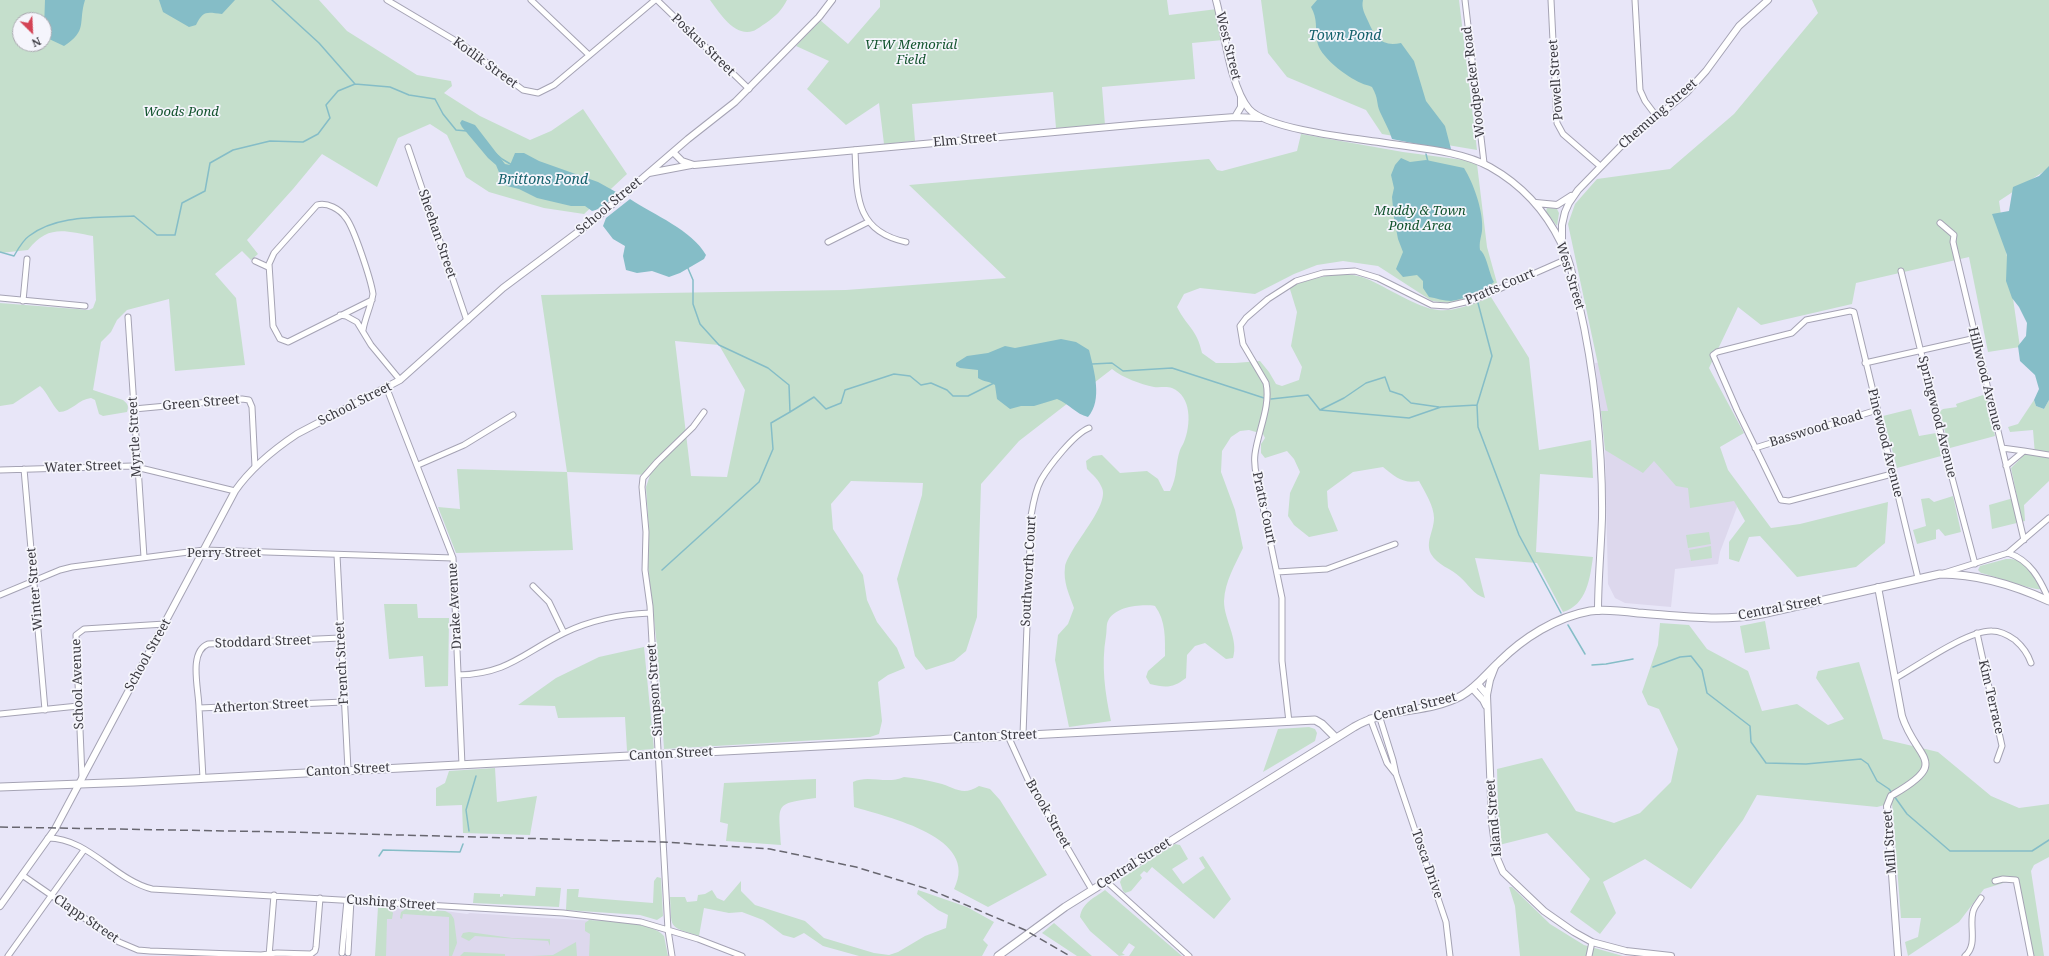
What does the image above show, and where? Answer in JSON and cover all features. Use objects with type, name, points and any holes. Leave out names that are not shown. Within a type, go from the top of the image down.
[{"type":"main road","name":"Central Street","points":[[998,956],[1033,929],[1092,890],[1336,738],[1370,718],[1379,715],[1449,701],[1475,686],[1496,664],[1522,642],[1543,629],[1575,615],[1598,611],[1708,619],[1736,618],[1767,613],[1940,574],[1964,575],[1997,581],[2049,600]]},
{"type":"main road","name":"Canton Street","points":[[0,787],[462,765],[1289,722],[1318,721],[1336,738]]},
{"type":"street","name":"Kotlik Street","points":[[387,0],[454,39],[527,92],[538,93],[549,89],[656,0]]},
{"type":"street","points":[[531,0],[589,56]]},
{"type":"street","name":"Poskus Street","points":[[656,0],[749,90]]},
{"type":"street","name":"School Street","points":[[0,906],[48,838],[79,784],[165,624],[235,490],[255,467],[296,434],[400,380],[503,288],[594,220],[647,173],[749,90],[819,17],[832,0]]},
{"type":"street","name":"West Street","points":[[1216,0],[1240,91],[1241,107],[1235,117]]},
{"type":"street","name":"Woodpecker Road","points":[[1465,0],[1484,163]]},
{"type":"street","name":"Powell Street","points":[[1551,0],[1558,122],[1563,134],[1600,166]]},
{"type":"street","points":[[1635,0],[1640,90],[1645,101],[1657,117]]},
{"type":"street","name":"Chemung Street","points":[[1536,203],[1558,205],[1578,190],[1600,166],[1691,88],[1739,26],[1768,0]]},
{"type":"street","name":"West Street","points":[[1240,91],[1248,107],[1262,118],[1310,130],[1438,152],[1484,163],[1515,184],[1536,203],[1562,244],[1584,325],[1598,436],[1602,517],[1598,611]]},
{"type":"street","name":"Elm Street","points":[[647,173],[694,165],[1142,124],[1235,117],[1262,118]]},
{"type":"street","name":"Sheehan Street","points":[[408,147],[466,318],[468,320]]},
{"type":"street","points":[[855,150],[858,200],[868,222],[884,236],[906,242]]},
{"type":"street","points":[[673,152],[682,161],[694,165]]},
{"type":"street","name":"Chemung Street","points":[[1562,244],[1562,225],[1565,212],[1578,190]]},
{"type":"street","points":[[363,330],[365,316],[372,300],[372,290],[349,224],[343,214],[325,204],[314,207],[274,253],[268,267],[273,326],[282,341],[288,342],[372,300]]},
{"type":"street","points":[[828,242],[868,222]]},
{"type":"street","name":"Hillwood Avenue","points":[[1940,223],[1954,235],[1953,242],[2024,540]]},
{"type":"street","points":[[23,301],[27,259]]},
{"type":"street","name":"Pratts Court","points":[[1289,722],[1282,662],[1282,612],[1278,572],[1254,460],[1266,403],[1267,389],[1260,372],[1243,344],[1240,326],[1246,318],[1285,286],[1302,278],[1323,273],[1342,271],[1360,272],[1378,278],[1432,305],[1448,306],[1474,300],[1567,259]]},
{"type":"street","points":[[255,260],[268,267]]},
{"type":"street","name":"Springwood Avenue","points":[[1901,270],[1950,470],[1975,564]]},
{"type":"street","points":[[0,298],[85,306]]},
{"type":"street","name":"Pinewood Avenue","points":[[1755,448],[1713,355],[1717,352],[1789,334],[1806,320],[1850,311],[1854,312],[1865,363],[1918,578]]},
{"type":"street","points":[[340,315],[352,318],[363,330],[371,345],[400,380]]},
{"type":"street","name":"Myrtle Street","points":[[128,317],[144,557]]},
{"type":"street","points":[[1865,363],[1976,338]]},
{"type":"street","name":"Drake Avenue","points":[[387,388],[453,558],[462,765]]},
{"type":"street","name":"Green Street","points":[[134,409],[242,399],[249,400],[252,407],[255,467]]},
{"type":"street","name":"Basswood Road","points":[[1755,448],[1877,410]]},
{"type":"street","name":"Simpson Street","points":[[672,956],[668,930],[650,613],[645,570],[646,532],[642,487],[643,478],[647,473],[693,427],[704,412]]},
{"type":"street","points":[[418,465],[464,445],[513,415]]},
{"type":"street","name":"Southworth Court","points":[[1023,735],[1030,516],[1034,497],[1041,480],[1052,465],[1077,436],[1089,428]]},
{"type":"street","points":[[1755,448],[1779,498],[1782,501],[1789,501],[1892,474]]},
{"type":"street","points":[[2002,448],[2049,455]]},
{"type":"street","points":[[2006,466],[2024,451]]},
{"type":"street","name":"Water Street","points":[[0,470],[117,465],[137,466],[235,490]]},
{"type":"street","name":"Winter Street","points":[[24,469],[45,710]]},
{"type":"street","points":[[2008,553],[2049,518]]},
{"type":"street","points":[[1278,572],[1327,569],[1395,544]]},
{"type":"street","name":"Perry Street","points":[[0,595],[72,567],[204,550],[453,558]]},
{"type":"street","name":"Central Street","points":[[1940,574],[2008,553],[2019,558],[2033,570],[2049,600]]},
{"type":"street","name":"French Street","points":[[337,555],[340,638],[348,770]]},
{"type":"street","points":[[533,586],[549,602],[564,633]]},
{"type":"street","name":"Mill Street","points":[[1878,587],[1896,678],[1901,712],[1907,730],[1925,758],[1926,765],[1918,779],[1893,795],[1887,806],[1898,956]]},
{"type":"street","points":[[458,675],[479,674],[501,669],[564,633],[608,618],[650,613]]},
{"type":"street","name":"School Avenue","points":[[82,777],[75,638],[77,633],[84,629],[165,624]]},
{"type":"street","points":[[1896,678],[1977,633],[1993,631],[2010,637],[2028,654],[2030,662]]},
{"type":"street","name":"Kim Terrace","points":[[1977,633],[2002,746],[1997,760]]},
{"type":"street","name":"Stoddard Street","points":[[200,708],[196,658],[200,649],[208,644],[340,638]]},
{"type":"street","name":"Island Street","points":[[1496,664],[1490,680],[1487,695],[1491,815],[1499,865],[1510,880],[1544,911],[1574,932],[1592,942],[1626,951],[1671,956]]},
{"type":"street","points":[[1475,686],[1487,695]]},
{"type":"street","name":"Island Street","points":[[1475,686],[1484,700],[1488,713]]},
{"type":"street","name":"Atherton Street","points":[[203,778],[200,708],[344,702]]},
{"type":"street","points":[[0,714],[78,706]]},
{"type":"street","name":"Tosca Drive","points":[[1379,715],[1396,774],[1446,922],[1450,956]]},
{"type":"street","name":"Tosca Drive","points":[[1370,718],[1387,763],[1396,774]]},
{"type":"street","name":"Brook Street","points":[[1008,736],[1029,782],[1092,890]]},
{"type":"street","name":"Cushing Street","points":[[48,838],[68,841],[133,882],[152,889],[583,914],[631,920],[698,939],[742,956]]},
{"type":"street","points":[[8,956],[84,850]]},
{"type":"street","name":"Clapp Street","points":[[22,875],[109,936],[138,950],[212,954],[309,954],[315,952],[320,898]]},
{"type":"street","points":[[1995,881],[2013,878],[2016,880],[2031,956]]},
{"type":"street","points":[[1106,881],[1189,956]]},
{"type":"street","points":[[270,955],[274,895]]},
{"type":"street","points":[[1965,956],[1972,944],[1973,914],[1981,898]]},
{"type":"street","points":[[345,953],[349,900]]},
{"type":"street","points":[[1589,956],[1592,942]]},
{"type":"shaded area","points":[[1690,353],[1737,507],[1720,552],[1718,564],[1675,569],[1671,607],[1625,603],[1615,598],[1608,584],[1605,446],[1595,363]]},
{"type":"shaded area","points":[[386,908],[626,923],[648,928],[668,956],[375,956]]},
{"type":"green space","name":"Woods Pond","points":[[0,0],[319,0],[347,31],[417,75],[451,81],[452,86],[444,93],[480,116],[530,140],[551,131],[583,109],[627,174],[584,214],[544,208],[489,192],[466,177],[447,135],[430,124],[398,138],[377,187],[322,154],[247,240],[258,254],[251,260],[242,251],[215,274],[236,298],[245,365],[175,371],[169,299],[127,310],[117,320],[111,332],[101,342],[93,390],[123,400],[128,405],[128,410],[127,412],[103,416],[99,414],[95,400],[91,398],[67,410],[59,412],[40,386],[13,404],[0,406],[0,303],[89,310],[93,308],[96,300],[93,236],[74,232],[58,231],[43,236],[28,250],[0,253]]},
{"type":"green space","points":[[710,0],[787,0],[781,10],[770,20],[755,30],[746,32],[733,27]]},
{"type":"green space","name":"VFW Memorial Field","points":[[880,0],[1167,0],[1169,15],[1217,9],[1223,40],[1192,43],[1195,79],[1102,87],[1105,125],[1056,128],[1053,92],[912,104],[915,141],[884,144],[879,103],[846,125],[807,89],[829,61],[796,46],[820,20],[848,44],[880,7]]},
{"type":"green space","points":[[1261,0],[1459,0],[1477,150],[1382,134],[1366,110],[1287,77],[1268,53]]},
{"type":"green space","points":[[1812,0],[2049,0],[2049,168],[1999,201],[2020,347],[1988,352],[1969,257],[1856,283],[1852,304],[1761,325],[1738,307],[1709,368],[1744,433],[1720,447],[1728,470],[1771,528],[1800,524],[1888,502],[1885,543],[1856,567],[1797,577],[1760,536],[1749,537],[1739,562],[1729,559],[1729,542],[1745,521],[1734,501],[1690,508],[1688,488],[1676,486],[1654,461],[1643,473],[1605,450],[1601,411],[1608,411],[1568,224],[1575,204],[1597,179],[1670,169],[1734,114],[1818,13]]},
{"type":"green space","name":"Muddy & Town Pond Area","points":[[1301,134],[1403,152],[1471,161],[1477,164],[1487,247],[1497,283],[1467,298],[1448,303],[1432,301],[1378,266],[1343,261],[1317,265],[1294,274],[1255,294],[1200,288],[1184,294],[1177,307],[1195,333],[1202,353],[1216,363],[1260,361],[1276,384],[1282,386],[1299,380],[1302,367],[1291,346],[1297,312],[1289,286],[1323,276],[1349,274],[1362,277],[1375,282],[1419,305],[1440,310],[1450,310],[1491,297],[1529,358],[1539,450],[1591,440],[1593,478],[1540,474],[1536,552],[1593,557],[1589,582],[1586,590],[1577,603],[1563,612],[1537,563],[1475,558],[1485,598],[1481,597],[1474,592],[1457,574],[1437,561],[1431,554],[1429,550],[1429,541],[1434,523],[1434,513],[1429,499],[1419,481],[1404,481],[1395,477],[1383,467],[1353,472],[1327,491],[1328,507],[1338,531],[1309,537],[1294,525],[1288,516],[1290,493],[1300,472],[1294,459],[1287,451],[1265,458],[1261,453],[1261,444],[1265,438],[1263,434],[1249,430],[1240,431],[1231,437],[1222,451],[1221,472],[1235,510],[1243,548],[1228,580],[1224,601],[1226,615],[1233,637],[1233,658],[1226,659],[1205,643],[1195,646],[1187,655],[1186,678],[1177,684],[1169,686],[1150,684],[1146,677],[1148,671],[1165,656],[1164,630],[1159,612],[1155,606],[1143,605],[1123,609],[1111,616],[1107,624],[1104,679],[1111,721],[1069,727],[1055,660],[1058,635],[1068,624],[1074,608],[1068,593],[1065,567],[1068,559],[1095,516],[1103,496],[1101,485],[1087,469],[1086,461],[1093,456],[1102,455],[1120,473],[1147,471],[1158,479],[1164,491],[1170,491],[1173,486],[1178,455],[1184,442],[1189,420],[1186,404],[1179,392],[1170,387],[1154,387],[1137,382],[1126,378],[1112,369],[1019,441],[981,484],[977,617],[966,651],[954,661],[926,670],[915,656],[897,579],[922,495],[923,483],[851,481],[831,504],[833,529],[863,575],[867,600],[877,622],[897,648],[905,668],[888,675],[878,682],[882,721],[879,734],[870,737],[664,749],[657,646],[648,567],[649,532],[646,487],[650,475],[567,472],[541,295],[846,290],[1006,278],[909,185],[1209,159],[1217,170],[1222,171],[1297,151]],"holes":[[[675,341],[719,345],[745,390],[727,477],[691,476]]]},
{"type":"green space","points":[[1547,207],[1557,209],[1559,213],[1557,226],[1546,212]]},
{"type":"green space","points":[[1986,394],[1995,436],[1950,448],[1939,412],[1943,409],[1957,407],[1956,404]]},
{"type":"green space","points":[[2034,400],[2036,406],[2044,409],[2049,400],[2049,481],[2024,505],[2025,521],[1992,529],[1989,505],[2017,497],[2011,468],[2024,455],[2035,455],[2033,430],[2010,432],[2008,427],[2018,424]]},
{"type":"green space","points":[[1911,409],[1919,436],[1936,433],[1941,456],[1897,468],[1883,416]]},
{"type":"green space","points":[[457,469],[567,472],[573,550],[456,553],[438,507],[460,509]]},
{"type":"green space","points":[[1953,496],[1961,532],[1945,536],[1939,529],[1936,530],[1936,539],[1917,544],[1913,530],[1926,526],[1921,499],[1929,498],[1934,502]]},
{"type":"green space","points":[[1709,532],[1711,544],[1688,548],[1686,535]]},
{"type":"green space","points":[[1711,546],[1712,558],[1691,561],[1689,550]]},
{"type":"green space","points":[[2006,559],[2018,560],[2025,564],[2037,578],[2040,589],[2030,588],[1981,573],[1978,570],[1980,566]]},
{"type":"green space","points":[[384,604],[417,604],[418,618],[449,618],[448,686],[425,687],[423,656],[389,659]]},
{"type":"green space","points":[[1765,621],[1770,649],[1745,653],[1740,626]]},
{"type":"green space","points":[[1660,623],[1689,625],[1707,649],[1748,671],[1762,711],[1797,704],[1828,725],[1844,719],[1816,678],[1818,671],[1859,662],[1883,739],[1938,752],[1991,796],[2019,808],[2049,804],[2049,857],[2034,865],[2031,871],[2044,956],[2031,956],[2016,879],[1984,889],[1959,922],[1908,956],[1905,942],[1918,937],[1921,918],[1901,918],[1892,803],[1877,807],[1757,795],[1743,820],[1691,889],[1645,859],[1603,882],[1616,913],[1600,934],[1570,912],[1590,879],[1547,833],[1499,845],[1497,769],[1542,758],[1576,811],[1614,823],[1640,813],[1671,782],[1678,749],[1659,709],[1648,705],[1642,692],[1658,645]]},
{"type":"green space","points":[[644,647],[654,749],[627,751],[625,717],[558,718],[555,706],[518,705],[556,678],[599,657]]},
{"type":"green space","points":[[1309,727],[1315,729],[1317,733],[1315,741],[1263,772],[1278,729]]},
{"type":"green space","points":[[495,768],[497,802],[537,796],[530,835],[463,833],[462,805],[436,806],[436,788],[445,783],[449,771]]},
{"type":"green space","points":[[904,777],[934,782],[963,791],[968,791],[979,786],[990,789],[1000,800],[1047,875],[988,907],[954,889],[959,871],[954,856],[943,843],[926,832],[907,824],[854,807],[853,782],[865,779],[891,780]]},
{"type":"green space","points":[[816,779],[816,798],[792,802],[786,804],[782,808],[780,813],[781,845],[726,841],[728,824],[720,822],[724,783]]},
{"type":"green space","points":[[1175,844],[1180,845],[1188,859],[1172,869],[1183,884],[1205,868],[1199,858],[1203,856],[1231,899],[1214,919],[1152,867],[1147,873],[1144,871],[1140,875],[1142,878],[1131,891],[1125,893],[1123,891],[1120,882],[1122,878]]},
{"type":"green space","points":[[657,877],[661,878],[663,916],[657,920],[640,915],[566,910],[567,889],[579,889],[578,897],[653,903],[654,881]]},
{"type":"green space","points":[[741,881],[741,891],[755,905],[805,921],[824,938],[874,953],[889,955],[898,952],[925,936],[946,928],[948,915],[938,910],[917,894],[918,890],[967,907],[994,922],[983,940],[988,945],[982,956],[859,956],[823,946],[804,933],[794,938],[783,935],[763,920],[742,912],[729,913],[704,908],[699,936],[676,928],[673,925],[670,897],[685,897],[687,902],[697,901],[698,895],[705,894],[712,890],[717,898],[724,901]]},
{"type":"green space","points":[[536,887],[561,888],[559,907],[473,903],[474,893],[500,894],[500,897],[503,896],[503,894],[535,896]]},
{"type":"green space","points":[[1509,887],[1512,887],[1550,924],[1584,945],[1623,956],[1520,956],[1515,906]]},
{"type":"green space","points":[[1105,890],[1182,956],[1129,956],[1135,947],[1129,943],[1122,953],[1125,955],[1119,956],[1090,931],[1080,917],[1086,904]]},
{"type":"green space","points":[[378,907],[390,908],[393,913],[392,919],[387,919],[386,956],[375,956]]},
{"type":"green space","points":[[406,909],[445,911],[451,914],[454,919],[457,943],[452,956],[449,956],[449,917],[403,914],[402,919],[400,918],[401,912]]},
{"type":"green space","points":[[589,920],[629,923],[658,931],[664,936],[668,956],[589,956],[590,934],[585,931],[585,923]]},
{"type":"green space","points":[[1054,923],[1092,956],[1077,956],[1042,933]]},
{"type":"green space","points":[[469,932],[512,938],[550,939],[550,946],[548,941],[475,936],[469,941],[461,937],[463,933]]},
{"type":"green space","points":[[576,942],[577,956],[532,956],[553,955]]},
{"type":"green space","points":[[464,952],[505,954],[505,956],[460,956]]},
{"type":"water","points":[[45,0],[85,0],[79,31],[72,41],[64,46],[52,40],[52,12],[45,12]]},
{"type":"water","points":[[159,0],[235,0],[222,14],[203,14],[196,25],[189,27],[163,12]]},
{"type":"water","name":"Town Pond","points":[[1317,0],[1363,0],[1364,11],[1373,32],[1380,40],[1389,44],[1401,43],[1414,61],[1426,101],[1445,126],[1451,149],[1427,148],[1417,144],[1392,139],[1380,112],[1376,95],[1372,87],[1362,84],[1341,71],[1322,53],[1317,40],[1315,20],[1311,7]]},
{"type":"water","name":"Brittons Pond","points":[[462,120],[475,125],[505,164],[510,165],[515,153],[524,153],[539,161],[598,182],[616,192],[606,204],[592,211],[585,206],[571,206],[537,198],[519,189],[507,186],[503,182],[496,165],[488,158],[462,127],[460,123]]},
{"type":"water","points":[[1401,158],[1410,162],[1426,160],[1464,168],[1475,190],[1480,207],[1482,231],[1480,250],[1484,256],[1494,282],[1490,286],[1468,297],[1446,301],[1429,297],[1423,288],[1423,281],[1417,275],[1403,277],[1396,269],[1403,252],[1398,239],[1394,218],[1392,197],[1394,188],[1391,175],[1395,165]]},
{"type":"water","points":[[2049,166],[2049,400],[2044,409],[2036,406],[2034,400],[2039,389],[2035,375],[2020,361],[2018,346],[2026,336],[2027,323],[2019,307],[2012,298],[2006,281],[2007,255],[1992,214],[2009,211],[2013,187],[2039,176]]},
{"type":"water","points":[[630,199],[672,224],[692,238],[706,255],[704,259],[680,273],[669,277],[652,271],[637,273],[626,270],[623,256],[625,246],[613,239],[603,226],[606,218]]},
{"type":"water","points":[[1061,339],[1076,342],[1089,350],[1095,376],[1096,394],[1093,410],[1088,417],[1080,414],[1057,399],[1034,406],[1021,406],[1010,409],[997,399],[995,385],[978,378],[978,370],[960,368],[956,366],[956,363],[967,356],[988,353],[1005,346],[1015,348]]},
{"type":"waterway","points":[[272,0],[319,43],[355,84],[390,87],[409,95],[435,99],[443,114],[456,130],[467,131]]},
{"type":"waterway","points":[[0,252],[14,256],[25,240],[40,229],[52,224],[79,218],[134,216],[157,235],[175,235],[182,203],[205,191],[210,163],[233,150],[270,141],[303,142],[318,134],[330,118],[326,105],[338,91],[355,84]]},
{"type":"waterway","points":[[494,152],[512,165]]},
{"type":"waterway","points":[[1426,154],[1428,162]]},
{"type":"waterway","points":[[687,266],[693,280],[693,304],[700,324],[719,345],[768,368],[789,385],[790,412],[814,397],[826,409],[841,403],[845,390],[894,374],[910,376],[921,385],[931,383],[947,390],[953,396],[968,396],[994,383]]},
{"type":"waterway","points":[[1478,303],[1492,356],[1477,405],[1478,427],[1519,535],[1561,613]]},
{"type":"waterway","points":[[1092,364],[1112,363],[1123,371],[1172,368],[1264,398]]},
{"type":"waterway","points":[[1320,410],[1344,398],[1366,383],[1385,377],[1390,391],[1402,395],[1411,403],[1439,407]]},
{"type":"waterway","points":[[1271,399],[1308,395],[1320,410],[1409,418],[1441,407],[1477,405]]},
{"type":"waterway","points":[[662,570],[759,482],[773,449],[771,423],[790,412]]},
{"type":"waterway","points":[[1568,625],[1585,654]]},
{"type":"waterway","points":[[1653,667],[1680,657],[1691,656],[1702,670],[1707,693],[1750,726],[1751,742],[1766,763],[1806,764],[1861,759],[1868,764],[1877,781],[1889,789],[1907,814],[1950,851],[2032,851],[2049,840]]},
{"type":"waterway","points":[[1592,665],[1633,659]]},
{"type":"waterway","points":[[469,831],[466,810],[476,776]]},
{"type":"waterway","points":[[379,856],[383,850],[460,852],[463,844]]},
{"type":"railway","points":[[0,827],[287,832],[663,842],[770,849],[856,867],[931,890],[1025,930],[1070,956]]}]
